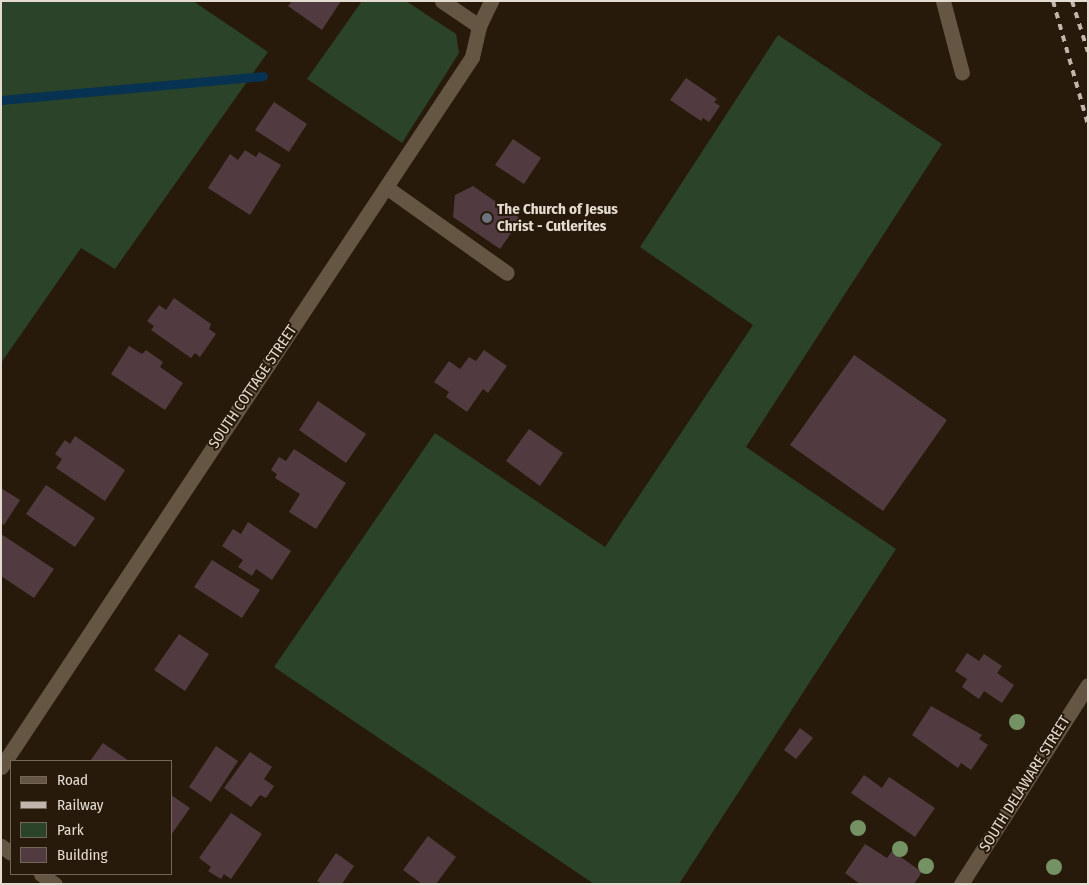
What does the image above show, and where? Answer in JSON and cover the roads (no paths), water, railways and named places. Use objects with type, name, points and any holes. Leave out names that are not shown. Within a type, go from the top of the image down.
[{"type":"street","points":[[442,1],[479,26]]},
{"type":"street","name":"SOUTH COTTAGE STREET","points":[[1,767],[472,57],[479,26],[491,1]]},
{"type":"street","points":[[943,1],[962,73]]},
{"type":"street","points":[[386,187],[507,273]]},
{"type":"street","name":"SOUTH DELAWARE STREET","points":[[962,884],[1088,685]]},
{"type":"street","points":[[42,875],[55,884]]},
{"type":"waterway","points":[[1,100],[263,76]]},
{"type":"railway","points":[[1053,1],[1088,125]]},
{"type":"railway","points":[[1072,1],[1088,52]]},
{"type":"place","name":"The Church of Jesus Christ - Cutlerites","points":[[487,218]]}]
